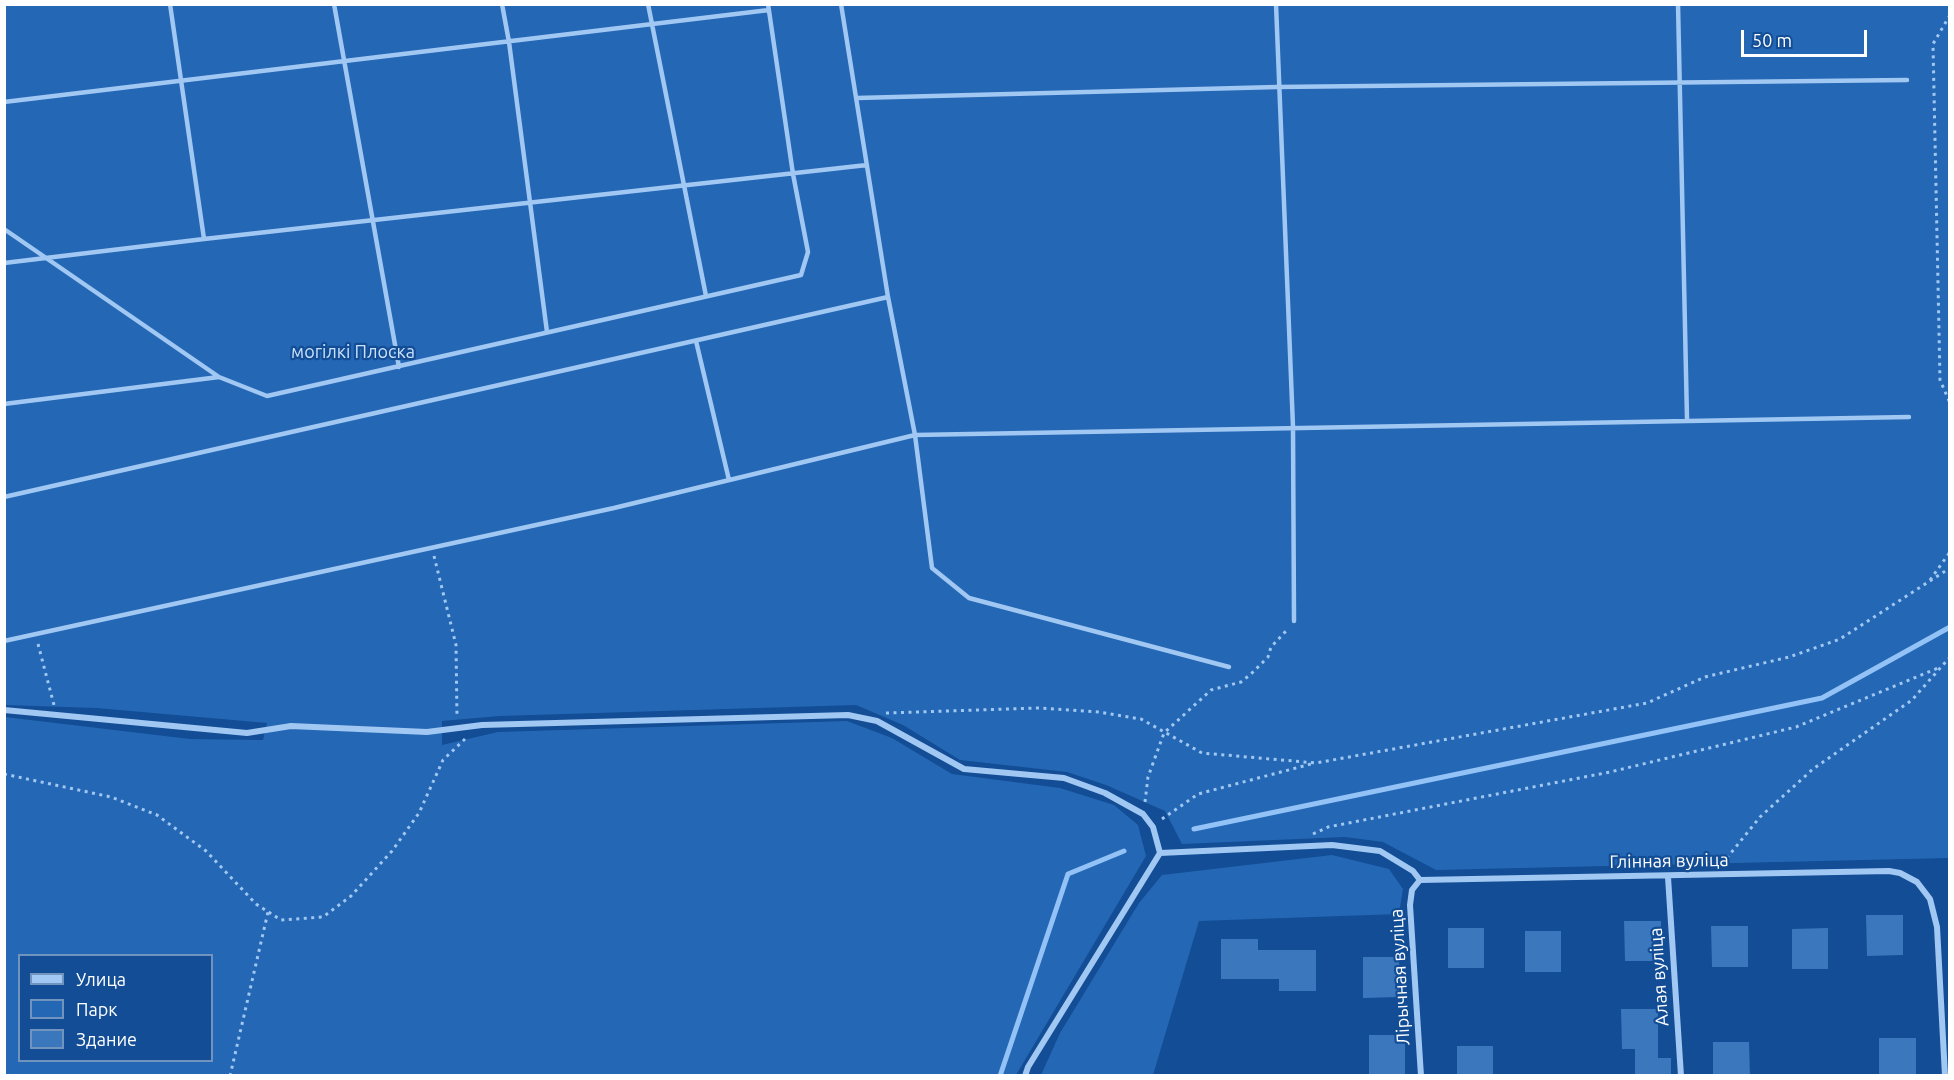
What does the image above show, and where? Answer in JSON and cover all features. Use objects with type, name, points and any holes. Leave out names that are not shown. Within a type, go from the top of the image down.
[{"type":"street","points":[[4,710],[247,733],[291,726],[427,732],[482,725],[848,715],[877,721],[964,769],[1064,778],[1105,793],[1143,814],[1153,827],[1160,853],[1034,1057],[1025,1076]]},
{"type":"street","points":[[1160,853],[1332,845],[1380,850],[1413,871],[1420,880]]},
{"type":"street","name":"Глінная вуліца","points":[[1420,880],[1889,871],[1917,882],[1930,899],[1936,927],[1945,1076]]},
{"type":"street","name":"Алая вуліца","points":[[1668,877],[1681,1076]]},
{"type":"street","name":"Лірычная вуліца","points":[[1420,880],[1412,890],[1410,905],[1421,1076]]},
{"type":"lane","points":[[170,4],[204,238]]},
{"type":"lane","points":[[334,4],[371,221],[399,367]]},
{"type":"lane","points":[[501,4],[509,42],[528,204],[547,332]]},
{"type":"lane","points":[[648,4],[682,185],[706,296]]},
{"type":"lane","points":[[841,4],[888,297],[915,435],[932,568],[969,598],[1229,667]]},
{"type":"lane","points":[[1276,4],[1277,87],[1293,427],[1294,621]]},
{"type":"lane","points":[[1678,4],[1687,419]]},
{"type":"lane","points":[[4,102],[343,63],[768,7],[793,174],[808,252],[801,275],[267,396],[219,377],[4,229]]},
{"type":"lane","points":[[857,98],[1277,87],[1907,80]]},
{"type":"lane","points":[[4,263],[204,238],[867,165]]},
{"type":"lane","points":[[4,496],[888,297]]},
{"type":"lane","points":[[696,341],[729,480]]},
{"type":"lane","points":[[4,404],[219,377]]},
{"type":"lane","points":[[4,641],[431,548],[915,435],[1687,419],[1909,417]]},
{"type":"path","points":[[1950,15],[1933,44],[1940,380],[1950,403]]},
{"type":"path","points":[[431,548],[456,645],[456,728]]},
{"type":"path","points":[[1929,582],[1950,552]]},
{"type":"path","points":[[1153,827],[1198,794],[1316,763],[1647,703],[1705,677],[1789,657],[1840,639],[1950,568]]},
{"type":"path","points":[[1143,814],[1148,777],[1164,733],[1211,690],[1241,682],[1251,674],[1268,657],[1271,648],[1278,643],[1294,621]]},
{"type":"path","points":[[36,634],[49,689],[58,715]]},
{"type":"path","points":[[1714,875],[1769,809],[1813,769],[1912,700],[1950,657]]},
{"type":"path","points":[[1311,835],[1328,826],[1610,772],[1796,727],[1938,668]]},
{"type":"path","points":[[884,713],[1051,709],[1141,719],[1202,753],[1316,763]]},
{"type":"path","points":[[4,774],[111,797],[157,815],[206,850],[256,904],[281,920],[323,917],[351,896],[392,851],[419,813],[443,759],[482,725]]},
{"type":"path","points":[[230,1076],[268,912]]},
{"type":"green space","name":"могілкі Плоска","points":[[4,5],[1949,5],[1949,858],[1436,870],[1383,842],[1345,837],[1182,844],[1165,811],[1106,785],[1067,772],[960,760],[903,725],[856,705],[500,716],[442,721],[442,745],[498,732],[847,721],[892,738],[952,774],[1060,788],[1114,805],[1138,825],[1146,856],[1016,1075],[5,1075],[5,717],[190,739],[263,740],[267,723],[96,708],[5,705]]},
{"type":"green space","points":[[1332,855],[1389,869],[1403,889],[1399,914],[1199,921],[1153,1075],[1041,1075],[1060,1033],[1139,903],[1162,875]]},
{"type":"building","points":[[1866,915],[1903,915],[1903,955],[1867,956]]},
{"type":"building","points":[[1624,921],[1661,921],[1661,961],[1625,961]]},
{"type":"building","points":[[1711,926],[1748,926],[1748,967],[1712,967]]},
{"type":"building","points":[[1448,928],[1484,928],[1484,968],[1448,968]]},
{"type":"building","points":[[1828,928],[1828,969],[1792,969],[1792,929]]},
{"type":"building","points":[[1525,931],[1561,931],[1561,972],[1525,972]]},
{"type":"building","points":[[1221,939],[1258,939],[1258,950],[1316,950],[1316,991],[1279,991],[1279,979],[1221,979]]},
{"type":"building","points":[[1363,957],[1399,957],[1400,997],[1363,998]]},
{"type":"building","points":[[1621,1009],[1658,1009],[1658,1058],[1671,1058],[1671,1076],[1635,1076],[1635,1049],[1622,1049]]},
{"type":"building","points":[[1369,1035],[1405,1035],[1405,1075],[1369,1076]]},
{"type":"building","points":[[1879,1038],[1916,1038],[1916,1076],[1879,1076]]},
{"type":"building","points":[[1713,1042],[1749,1042],[1750,1076],[1713,1076]]},
{"type":"building","points":[[1457,1046],[1493,1046],[1493,1076],[1457,1076]]},
{"type":"waterway","points":[[1194,829],[1822,698],[1950,627]]},
{"type":"waterway","points":[[1000,1076],[1068,874],[1124,851]]}]
